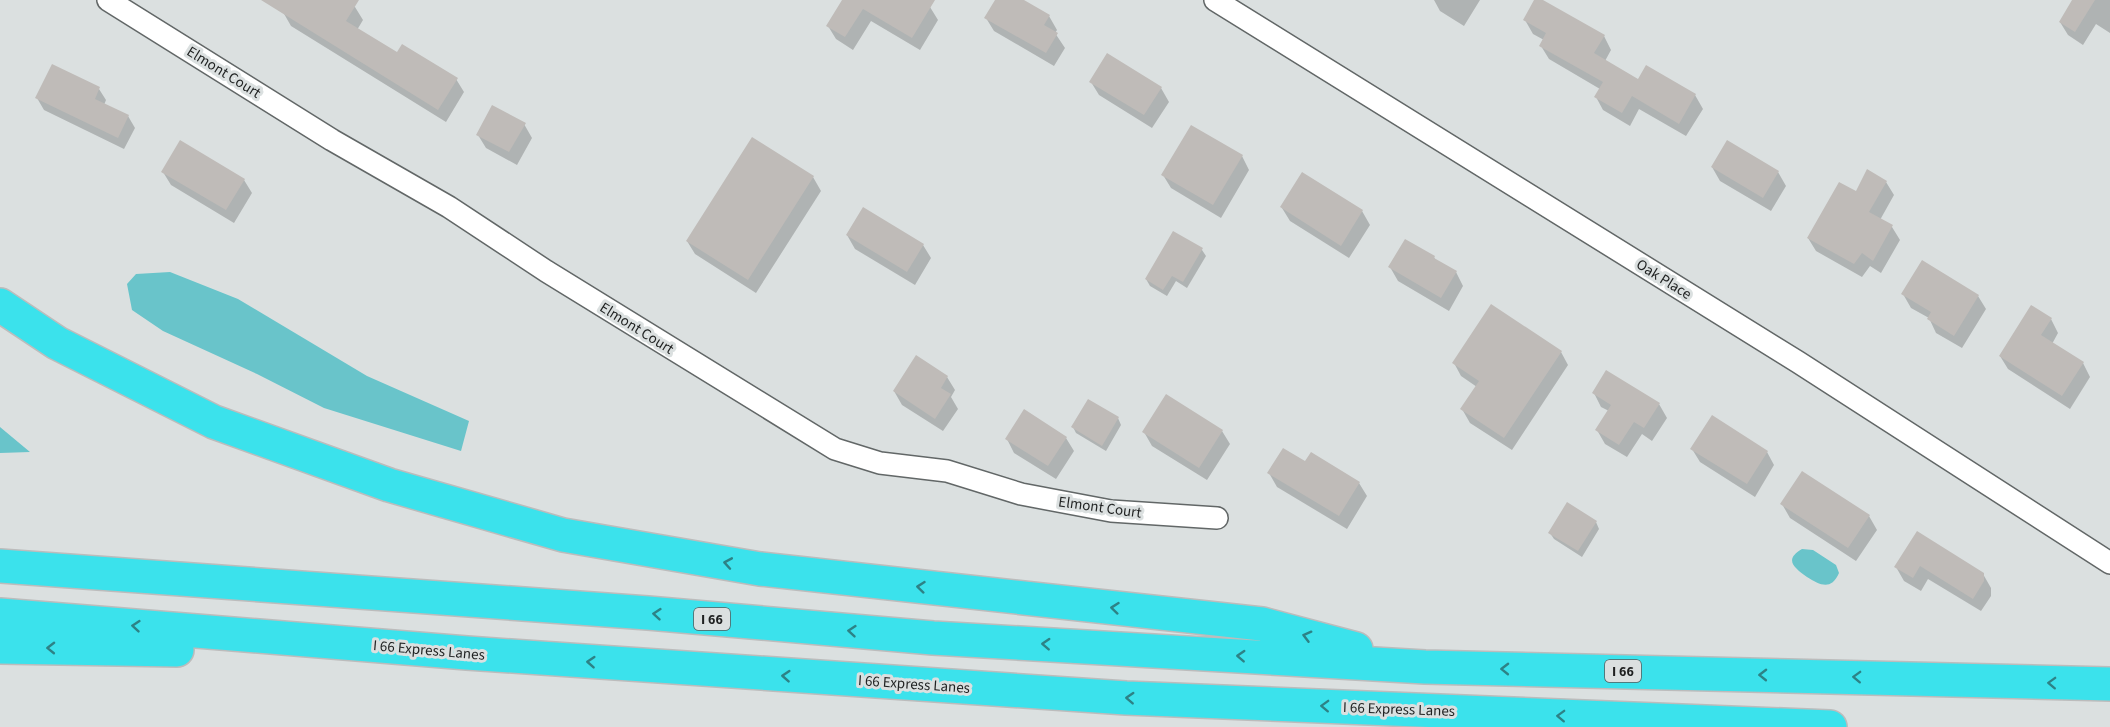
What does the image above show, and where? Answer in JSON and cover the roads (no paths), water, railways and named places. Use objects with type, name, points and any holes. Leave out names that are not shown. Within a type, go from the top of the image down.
[{"type":"highway","points":[[0,305],[57,343],[214,422],[389,485],[563,535],[760,569],[1262,624],[1425,667]]},
{"type":"highway","name":"I 66","points":[[0,566],[648,613],[933,638],[1425,667],[2110,684]]},
{"type":"highway","name":"I 66 Express Lanes","points":[[0,615],[467,654],[1126,698],[1830,727]]},
{"type":"highway","points":[[0,647],[467,654]]},
{"type":"street","name":"Elmont Court","points":[[108,0],[332,140],[449,207],[546,271],[836,450],[880,463],[947,471],[1021,494],[1111,511],[1217,518]]},
{"type":"street","name":"Oak Place","points":[[1215,0],[1798,362],[2110,563]]},
{"type":"water","points":[[170,272],[238,299],[367,376],[469,421],[461,451],[324,408],[163,331],[132,310],[127,284],[136,274]]},
{"type":"water","points":[[0,427],[30,452],[0,453]]},
{"type":"water","points":[[1802,549],[1813,550],[1836,565],[1839,573],[1836,579],[1825,585],[1807,577],[1795,567],[1793,557]]}]
